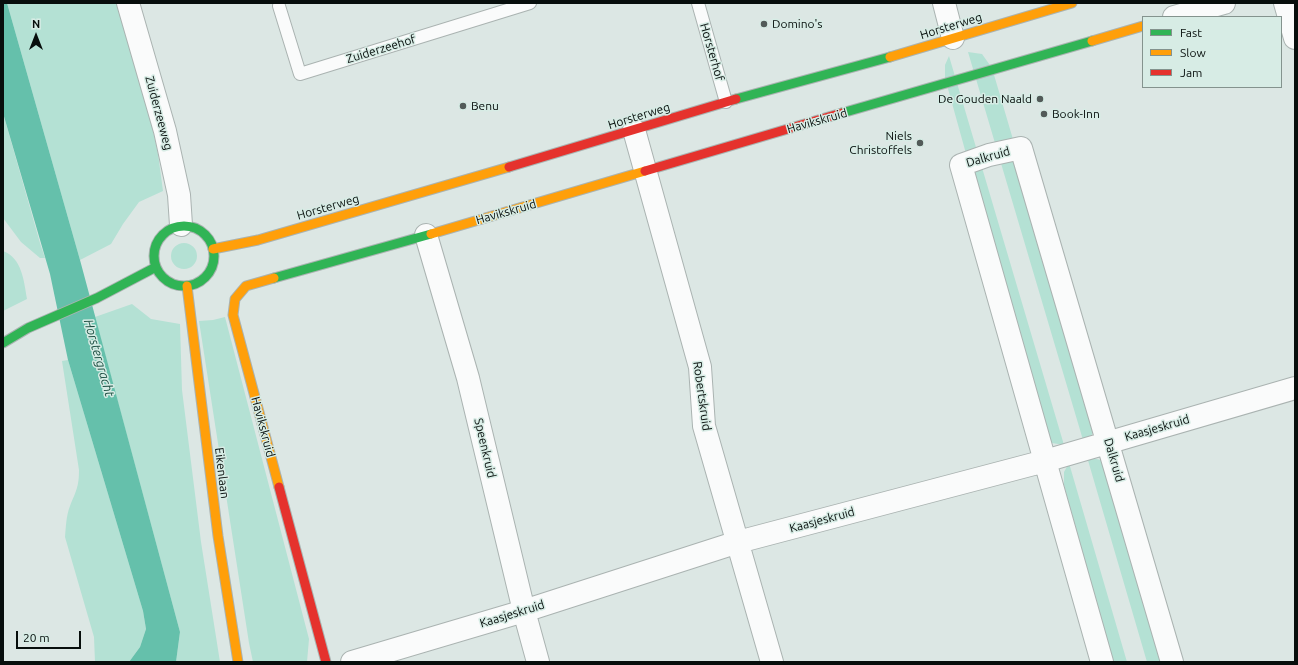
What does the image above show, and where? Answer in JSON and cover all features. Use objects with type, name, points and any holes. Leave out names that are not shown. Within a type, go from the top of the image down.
[{"type":"street","name":"Zuiderzeeweg","points":[[128,3],[165,132],[179,195],[181,225]]},
{"type":"street","points":[[944,3],[953,38]]},
{"type":"street","name":"Horsterweg","points":[[213,249],[258,240],[726,102],[1072,3]]},
{"type":"street","points":[[1178,16],[1224,3]]},
{"type":"street","points":[[1285,3],[1295,38]]},
{"type":"street","name":"Havikskruid","points":[[326,662],[237,331],[234,315],[235,299],[246,286],[1142,26]]},
{"type":"street","name":"Robertskruid","points":[[634,130],[700,367],[704,426],[772,662]]},
{"type":"street","name":"Dalkruid","points":[[1102,662],[960,164],[1021,148],[1172,662]]},
{"type":"street","points":[[181,225],[195,227],[205,234],[211,241],[213,249],[213,265],[209,274],[202,280],[187,286],[175,284],[164,279],[156,267],[154,259],[158,242],[163,234],[171,228],[181,225]]},
{"type":"street","name":"Speenkruid","points":[[426,235],[468,378],[524,611],[538,662]]},
{"type":"street","points":[[3,343],[28,328],[97,298],[156,267]]},
{"type":"street","name":"Eikenlaan","points":[[187,286],[218,536],[238,662]]},
{"type":"street","name":"Kaasjeskruid","points":[[352,662],[524,611],[738,542],[1045,461],[1295,388]]},
{"type":"lane","name":"Zuiderzeehof","points":[[279,6],[300,74],[530,3]]},
{"type":"lane","name":"Horsterhof","points":[[698,3],[726,102]]},
{"type":"shaded area","points":[[7,3],[117,3],[147,103],[158,154],[163,191],[139,202],[111,244],[80,260]]},
{"type":"shaded area","points":[[968,52],[982,54],[992,68],[1097,425],[1091,436],[1083,440]]},
{"type":"shaded area","points":[[949,56],[1064,445],[1052,443],[1043,431],[945,78],[945,65]]},
{"type":"shaded area","points":[[3,113],[45,258],[40,258],[21,242],[3,218]]},
{"type":"shaded area","points":[[184,243],[193,247],[197,256],[193,265],[184,269],[175,265],[171,256],[175,247]]},
{"type":"shaded area","points":[[3,251],[14,259],[21,271],[27,299],[3,311]]},
{"type":"shaded area","points":[[132,304],[151,319],[180,324],[182,390],[201,542],[220,662],[176,662],[180,632],[95,317]]},
{"type":"shaded area","points":[[225,317],[309,639],[307,662],[253,662],[199,321]]},
{"type":"shaded area","points":[[68,360],[143,611],[146,629],[140,647],[129,662],[95,662],[94,637],[65,537],[66,522],[70,506],[77,489],[79,470],[62,361]]},
{"type":"shaded area","points":[[1087,457],[1101,460],[1111,473],[1166,662],[1147,662]]},
{"type":"shaded area","points":[[1069,463],[1127,662],[1113,662],[1064,485],[1064,472]]},
{"type":"water","name":"Horstergracht","points":[[3,3],[7,3],[80,260],[180,632],[176,662],[129,662],[140,647],[146,629],[143,611],[68,360],[50,274],[3,113]]},
{"type":"traffic: fast","points":[[842,113],[1092,41]]},
{"type":"traffic: fast","points":[[736,99],[890,57]]},
{"type":"traffic: fast","points":[[184,226],[201,231],[209,239],[214,256],[209,273],[201,281],[184,286],[167,281],[159,273],[154,256],[159,239],[167,231],[184,226]]},
{"type":"traffic: fast","points":[[274,278],[431,234]]},
{"type":"traffic: fast","points":[[3,343],[28,328],[97,298],[156,267]]},
{"type":"traffic: slow","points":[[890,57],[1072,3]]},
{"type":"traffic: slow","points":[[1092,41],[1142,26]]},
{"type":"traffic: slow","points":[[213,249],[258,240],[509,167]]},
{"type":"traffic: slow","points":[[431,234],[645,171]]},
{"type":"traffic: slow","points":[[274,278],[246,286],[235,299],[233,315],[279,487]]},
{"type":"traffic: slow","points":[[187,286],[218,536],[238,662]]},
{"type":"traffic: jam","points":[[509,167],[736,99]]},
{"type":"traffic: jam","points":[[645,171],[842,113]]},
{"type":"traffic: jam","points":[[279,487],[326,662]]},
{"type":"place","name":"Domino's","points":[[764,24]]},
{"type":"place","name":"De Gouden Naald","points":[[1040,99]]},
{"type":"place","name":"Benu","points":[[463,106]]},
{"type":"place","name":"Book-Inn","points":[[1044,114]]},
{"type":"place","name":"Niels Christoffels","points":[[920,143]]}]
